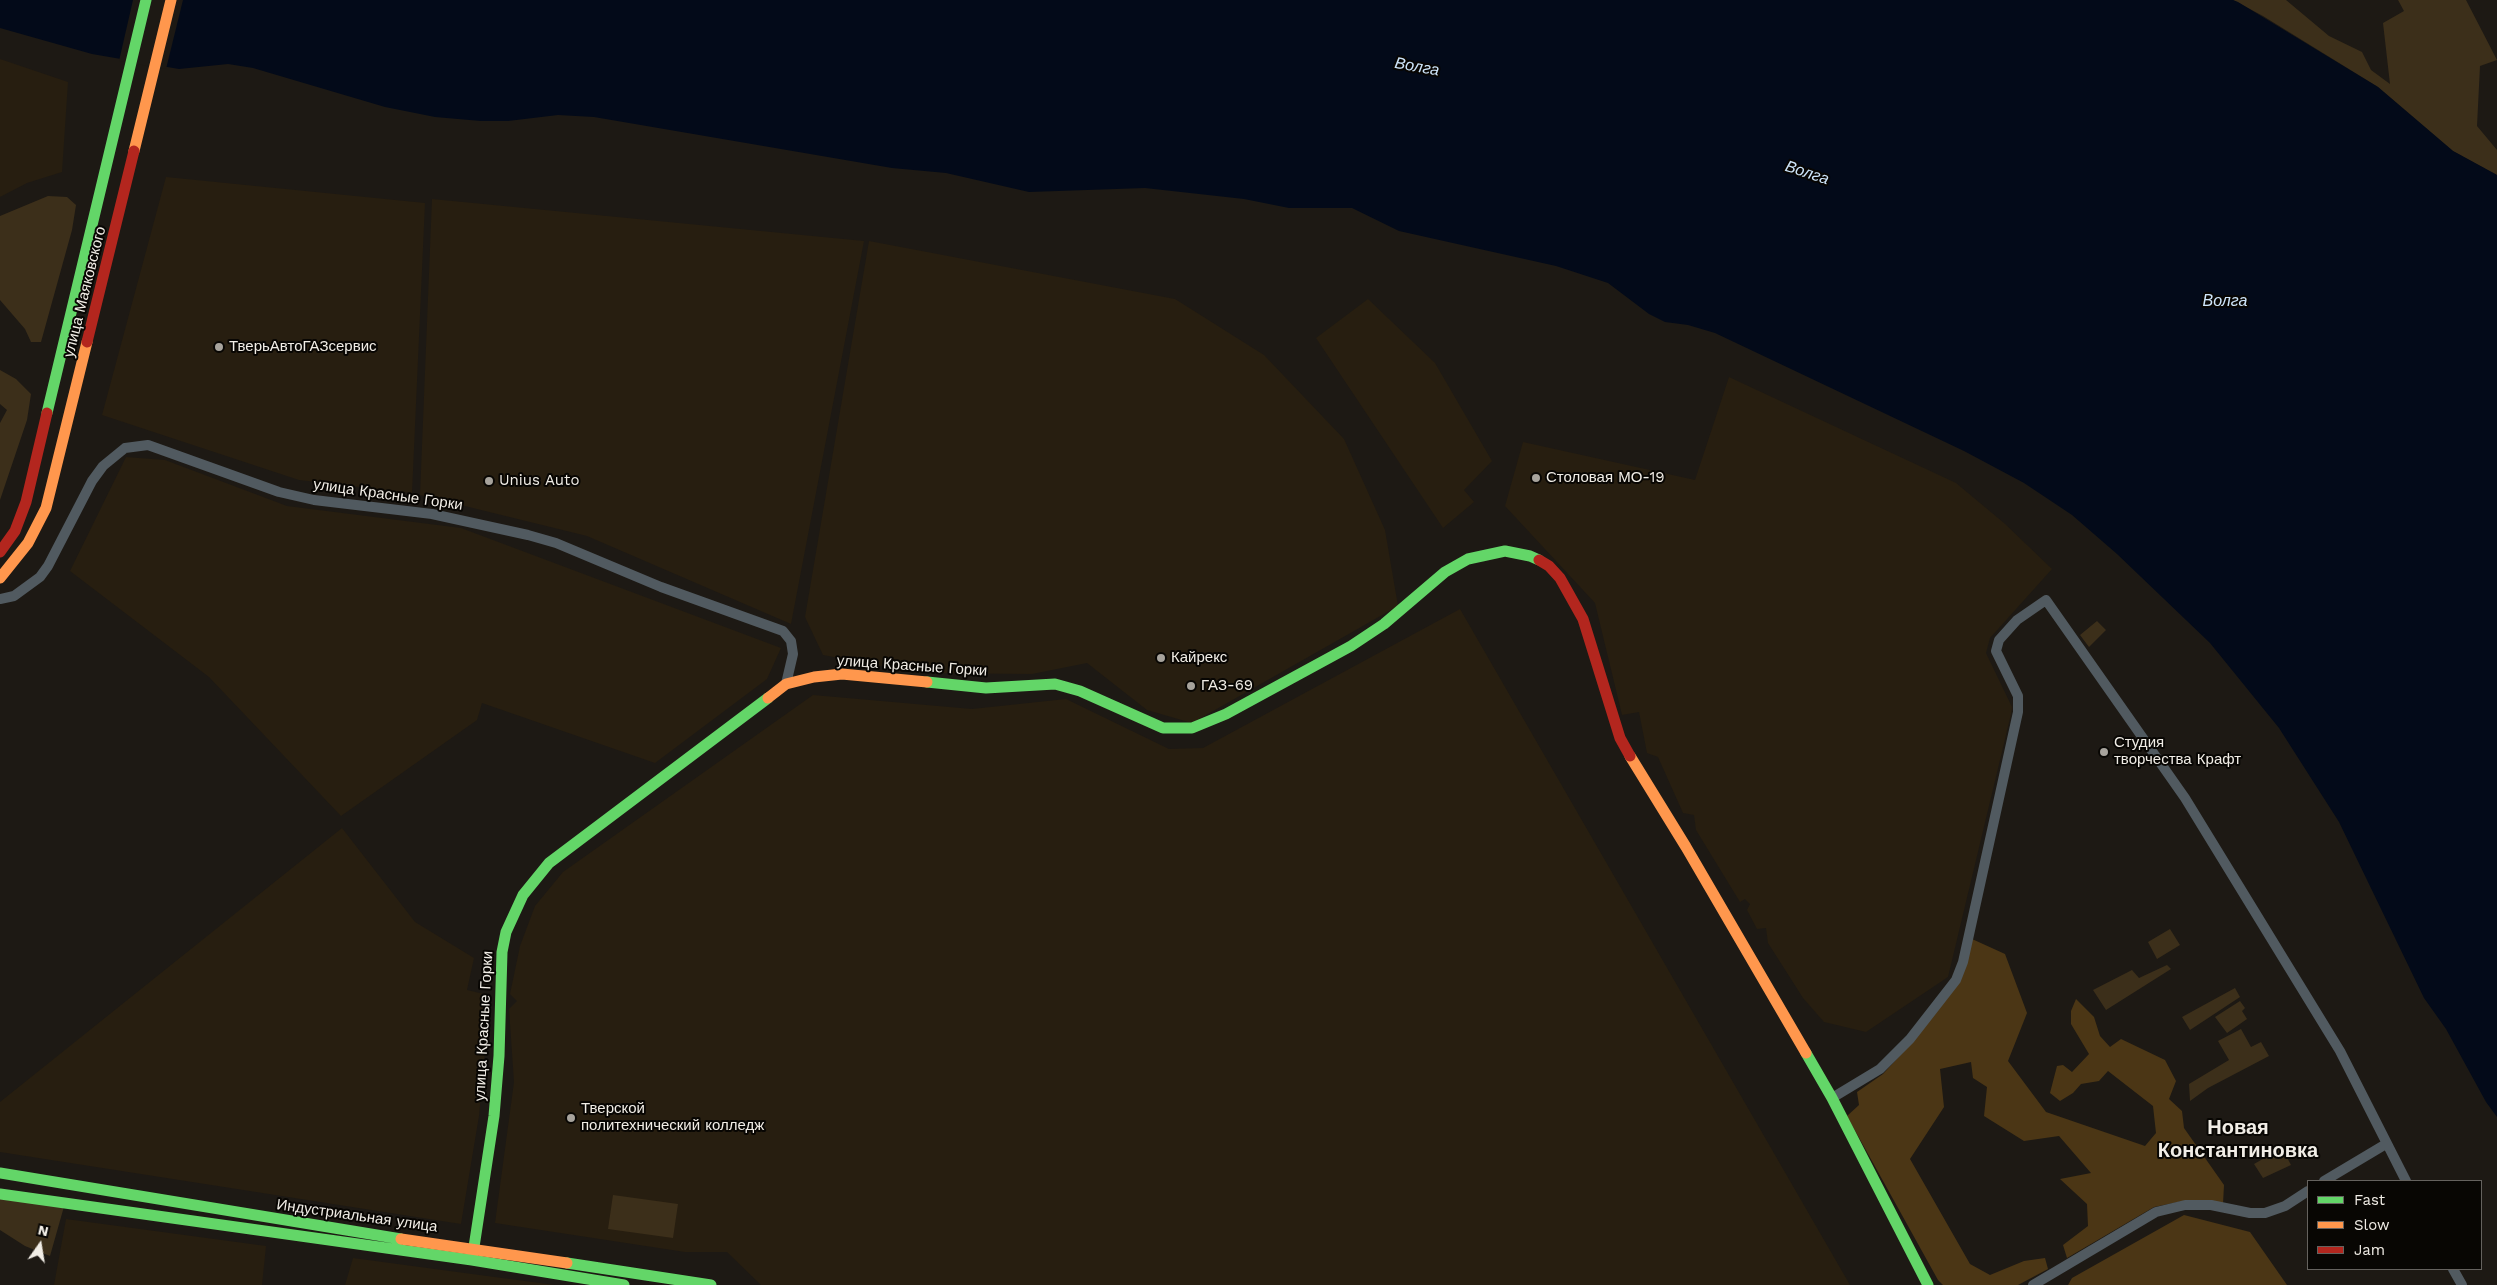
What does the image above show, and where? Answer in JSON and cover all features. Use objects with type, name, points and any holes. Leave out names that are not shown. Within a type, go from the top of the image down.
[{"type":"street","name":"улица Маяковского","points":[[0,552],[15,531],[26,502],[146,0]]},
{"type":"street","name":"улица Маяковского","points":[[0,578],[28,543],[46,508],[171,0]]},
{"type":"street","name":"улица Красные Горки","points":[[0,599],[23,592],[44,572],[102,466],[125,448],[148,445],[253,484],[288,494],[314,500],[432,514],[556,543],[661,587],[783,631],[791,641],[793,654],[786,684]]},
{"type":"street","name":"улица Красные Горки","points":[[472,1260],[494,1116],[500,1056],[502,952],[511,920],[523,895],[549,863],[786,684],[814,676],[842,674],[986,688],[1056,684],[1080,691],[1163,728],[1192,728],[1226,714],[1351,646],[1384,624],[1435,581],[1468,559],[1486,553],[1505,551],[1530,556],[1542,562],[1560,578],[1583,619],[1620,738],[1636,768],[1686,847],[1832,1098],[1928,1285]]},
{"type":"street","points":[[1832,1098],[1880,1069],[1910,1039],[1956,980],[1963,962],[2018,712],[2018,696],[1996,651],[1999,640],[2017,620],[2046,600],[2185,798],[2340,1051],[2405,1180]]},
{"type":"street","points":[[2326,1180],[2386,1144]]},
{"type":"street","name":"Индустриальная улица","points":[[0,1172],[283,1221],[474,1248],[710,1285]]},
{"type":"street","points":[[2033,1285],[2156,1212],[2185,1205],[2211,1205],[2250,1213],[2265,1213],[2285,1206],[2307,1192]]},
{"type":"street","name":"Индустриальная улица","points":[[0,1194],[472,1260],[624,1285]]},
{"type":"street","points":[[2454,1270],[2462,1285]]},
{"type":"shaded area","points":[[2233,0],[2286,0],[2329,36],[2362,52],[2371,70],[2390,84],[2383,23],[2404,11],[2398,0],[2466,0],[2497,60],[2480,66],[2477,126],[2497,150],[2497,175],[2453,151],[2378,87],[2263,16]]},
{"type":"shaded area","points":[[0,59],[68,82],[62,172],[27,183],[0,197]]},
{"type":"shaded area","points":[[166,177],[425,203],[412,493],[299,480],[102,415]]},
{"type":"shaded area","points":[[48,196],[67,197],[76,205],[72,230],[41,342],[31,342],[25,329],[0,300],[0,216]]},
{"type":"shaded area","points":[[432,199],[864,241],[791,624],[587,536],[420,495]]},
{"type":"shaded area","points":[[869,241],[1175,299],[1264,355],[1344,439],[1385,530],[1398,606],[1192,723],[1147,710],[1087,663],[1032,674],[919,673],[823,655],[805,617]]},
{"type":"shaded area","points":[[1368,299],[1435,363],[1492,461],[1464,490],[1474,502],[1443,528],[1316,338]]},
{"type":"shaded area","points":[[0,370],[16,379],[31,394],[27,420],[0,500],[0,423],[7,410],[0,404]]},
{"type":"shaded area","points":[[1729,377],[1956,483],[2004,523],[2052,569],[1990,638],[1986,653],[2012,707],[1948,977],[1866,1032],[1824,1022],[1803,998],[1768,943],[1766,928],[1757,929],[1747,910],[1750,904],[1745,899],[1740,902],[1696,830],[1694,815],[1683,813],[1658,757],[1647,753],[1639,712],[1622,715],[1595,603],[1505,506],[1523,442],[1695,480]]},
{"type":"shaded area","points":[[126,457],[165,460],[287,506],[461,528],[781,648],[767,679],[655,763],[482,703],[477,720],[341,816],[209,677],[70,571]]},
{"type":"shaded area","points":[[1460,609],[1850,1285],[761,1285],[727,1252],[685,1252],[495,1223],[514,1082],[509,1009],[517,1001],[510,994],[520,946],[535,906],[563,872],[813,695],[972,709],[1066,699],[1169,749],[1203,748]]},
{"type":"shaded area","points":[[2097,621],[2106,630],[2089,647],[2080,635]]},
{"type":"shaded area","points":[[342,828],[415,922],[474,958],[467,990],[484,994],[486,1040],[479,1116],[461,1224],[0,1152],[0,1102]]},
{"type":"shaded area","points":[[2170,929],[2180,945],[2157,959],[2148,942]]},
{"type":"shaded area","points":[[1972,939],[2005,954],[2027,1013],[2008,1061],[2046,1112],[2145,1146],[2156,1133],[2153,1106],[2108,1071],[2099,1081],[2081,1084],[2073,1093],[2060,1101],[2050,1093],[2057,1066],[2063,1065],[2072,1072],[2089,1054],[2071,1024],[2071,1011],[2076,999],[2094,1017],[2100,1036],[2110,1047],[2121,1039],[2165,1060],[2176,1081],[2169,1099],[2182,1111],[2184,1128],[2224,1185],[2223,1204],[2188,1200],[2154,1207],[2067,1258],[2063,1245],[2088,1226],[2087,1204],[2060,1179],[2091,1173],[2059,1136],[2024,1141],[1984,1116],[1987,1087],[1973,1078],[1971,1062],[1940,1069],[1944,1107],[1910,1159],[1970,1264],[1990,1275],[2024,1261],[2045,1258],[2048,1269],[2018,1285],[1943,1285],[1938,1280],[1847,1116],[1859,1105],[1857,1092],[1883,1074],[1915,1039],[1957,983]]},
{"type":"shaded area","points":[[2167,965],[2171,969],[2106,1010],[2093,990],[2132,970],[2139,978]]},
{"type":"shaded area","points":[[2235,988],[2240,997],[2190,1030],[2182,1017]]},
{"type":"shaded area","points":[[2240,1001],[2245,1008],[2242,1011],[2247,1019],[2227,1033],[2215,1017]]},
{"type":"shaded area","points":[[2241,1029],[2251,1047],[2261,1042],[2269,1056],[2208,1088],[2190,1101],[2189,1084],[2229,1060],[2218,1041]]},
{"type":"shaded area","points":[[2282,1148],[2291,1165],[2263,1178],[2254,1164]]},
{"type":"shaded area","points":[[0,1192],[65,1203],[50,1256],[25,1246],[0,1230]]},
{"type":"shaded area","points":[[613,1195],[678,1204],[673,1238],[608,1229]]},
{"type":"shaded area","points":[[2184,1215],[2250,1232],[2287,1285],[2068,1285],[2072,1278]]},
{"type":"shaded area","points":[[66,1219],[266,1246],[262,1285],[54,1285]]},
{"type":"shaded area","points":[[353,1258],[457,1272],[555,1285],[345,1285]]},
{"type":"water","name":"Волга","points":[[0,0],[2233,0],[2238,2],[2378,87],[2453,151],[2497,175],[2497,1117],[2486,1102],[2446,1029],[2424,998],[2339,822],[2279,728],[2210,643],[2117,554],[2072,515],[2024,483],[1964,451],[1715,333],[1688,325],[1665,322],[1649,314],[1608,283],[1556,266],[1399,231],[1352,208],[1289,208],[1244,199],[1145,188],[1029,192],[946,173],[892,168],[594,117],[558,115],[508,121],[481,121],[435,117],[385,107],[253,68],[228,64],[179,69],[92,54],[0,28]]},
{"type":"pier","points":[[133,0],[183,0],[166,69],[119,61]]},
{"type":"traffic: fast","points":[[47,413],[146,0]]},
{"type":"traffic: fast","points":[[927,682],[986,688],[1055,684],[1080,691],[1163,728],[1192,728],[1226,714],[1351,646],[1384,624],[1445,572],[1468,559],[1505,551],[1530,556],[1539,560]]},
{"type":"traffic: fast","points":[[472,1260],[494,1116],[499,1056],[502,952],[506,932],[523,895],[549,863],[768,698]]},
{"type":"traffic: fast","points":[[1806,1053],[1832,1098],[1928,1285]]},
{"type":"traffic: fast","points":[[0,1173],[401,1239]]},
{"type":"traffic: fast","points":[[0,1194],[472,1260],[624,1285]]},
{"type":"traffic: fast","points":[[567,1263],[711,1285]]},
{"type":"traffic: slow","points":[[134,151],[171,0]]},
{"type":"traffic: slow","points":[[0,578],[28,543],[46,508],[87,342]]},
{"type":"traffic: slow","points":[[768,698],[786,684],[814,677],[842,674],[927,682]]},
{"type":"traffic: slow","points":[[1630,756],[1686,847],[1806,1053]]},
{"type":"traffic: slow","points":[[401,1239],[567,1263]]},
{"type":"traffic: jam","points":[[87,342],[134,151]]},
{"type":"traffic: jam","points":[[0,552],[15,531],[26,502],[47,413]]},
{"type":"traffic: jam","points":[[1539,560],[1549,566],[1560,578],[1583,619],[1620,738],[1630,756]]},
{"type":"place","name":"ТверьАвтоГАЗсервис","points":[[219,347]]},
{"type":"place","name":"Столовая МО-19","points":[[1536,478]]},
{"type":"place","name":"Unius Auto","points":[[489,481]]},
{"type":"place","name":"Кайрекс","points":[[1161,658]]},
{"type":"place","name":"ГАЗ-69","points":[[1191,686]]},
{"type":"place","name":"Студия творчества Крафт","points":[[2104,752]]},
{"type":"place","name":"Тверской политехнический колледж","points":[[571,1118]]},
{"type":"district","name":"Новая Константиновка","points":[[2238,1140]]}]
